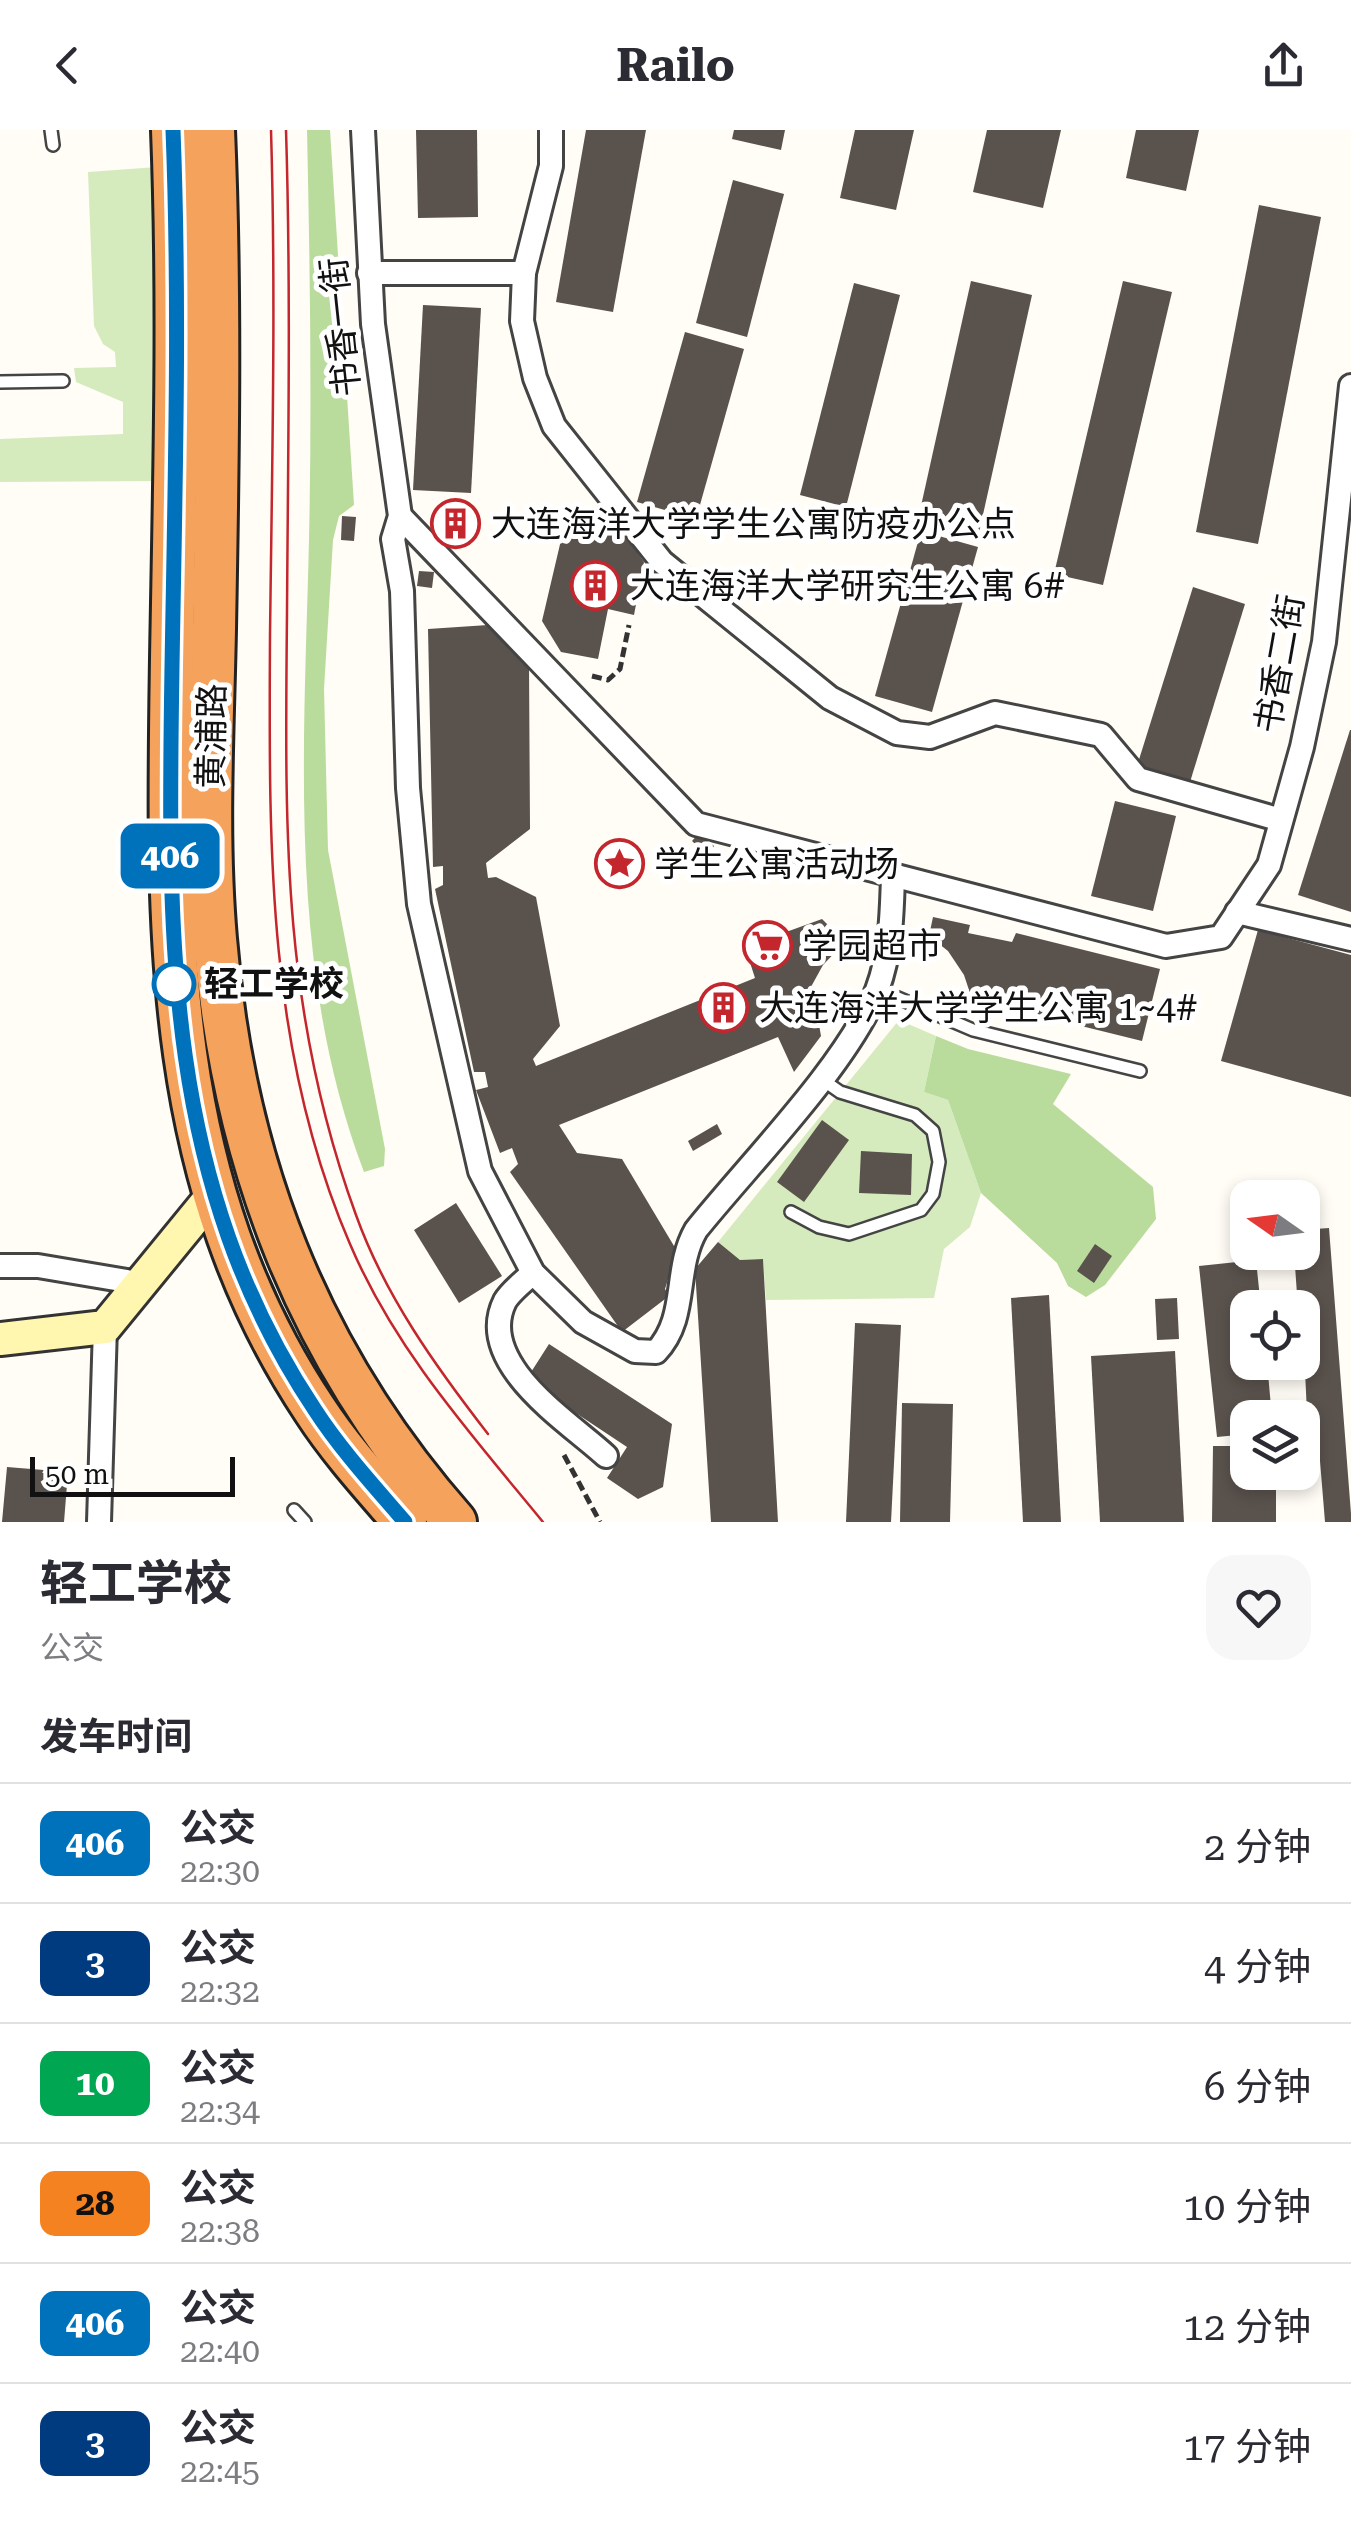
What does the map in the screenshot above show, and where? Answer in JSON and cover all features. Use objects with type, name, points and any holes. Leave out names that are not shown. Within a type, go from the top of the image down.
[{"type":"highway","name":"黄浦路","points":[[173,130],[177,385],[171,922],[185,1071],[213,1195],[244,1281],[295,1380],[328,1428],[405,1522]]},
{"type":"highway","name":"黄浦路","points":[[214,130],[218,381],[210,823],[214,936],[226,1038],[264,1193],[314,1320],[379,1427],[455,1522]]},
{"type":"street","name":"书香一街","points":[[363,130],[370,273],[400,516],[393,539],[402,591],[408,788],[419,904],[480,1171],[533,1273],[583,1322],[635,1352],[656,1352],[667,1340],[679,1311],[684,1251],[696,1230],[820,1078]]},
{"type":"street","points":[[551,130],[551,166],[524,273],[522,321],[534,378],[564,440],[662,562],[830,698],[897,733],[930,737],[995,713],[1101,735],[1138,779],[1281,820]]},
{"type":"street","points":[[370,273],[524,273]]},
{"type":"street","name":"书香二街","points":[[893,875],[1166,946],[1221,937],[1270,865],[1324,642],[1344,507],[1351,386]]},
{"type":"street","points":[[400,516],[696,824],[893,875],[888,952],[878,989],[860,1025],[820,1078]]},
{"type":"street","points":[[1238,912],[1351,940]]},
{"type":"street","points":[[99,1522],[105,1327],[213,1195]]},
{"type":"street","points":[[0,1266],[38,1266],[128,1281]]},
{"type":"street","points":[[533,1273],[506,1300],[499,1326],[504,1350],[518,1380],[606,1456]]},
{"type":"street","points":[[0,1339],[105,1327]]},
{"type":"lane","points":[[52,130],[53,145]]},
{"type":"lane","points":[[0,382],[63,381]]},
{"type":"lane","points":[[878,989],[973,1030],[1140,1070]]},
{"type":"lane","points":[[791,1212],[819,1226],[849,1234],[920,1210],[934,1194],[939,1162],[933,1131],[914,1115],[840,1092],[820,1078]]},
{"type":"lane","points":[[294,1510],[305,1522]]},
{"type":"path","points":[[578,668],[608,680],[620,669],[629,625]]},
{"type":"green space","points":[[307,130],[330,130],[354,505],[339,516],[333,540],[324,689],[328,850],[385,1149],[384,1166],[364,1172],[339,1096],[322,1018],[306,860],[310,387]]},
{"type":"green space","points":[[157,167],[160,481],[0,482],[0,439],[123,434],[123,402],[76,382],[74,368],[116,367],[115,352],[103,344],[94,326],[88,172]]},
{"type":"green space","points":[[899,1020],[936,1036],[924,1092],[948,1100],[981,1193],[970,1227],[944,1249],[934,1298],[766,1300],[763,1259],[740,1260],[718,1242]]},
{"type":"green space","points":[[936,1036],[968,1049],[1071,1074],[1053,1104],[1153,1187],[1156,1219],[1105,1285],[1086,1297],[1068,1286],[1057,1263],[981,1193],[948,1100],[924,1092]]},
{"type":"building","points":[[416,130],[477,130],[478,217],[418,218]]},
{"type":"building","points":[[586,130],[646,130],[613,312],[556,302]]},
{"type":"building","points":[[734,130],[785,130],[781,150],[732,139]]},
{"type":"building","points":[[855,130],[914,130],[896,210],[840,198]]},
{"type":"building","points":[[987,130],[1061,130],[1043,208],[973,192]]},
{"type":"building","points":[[1136,130],[1199,130],[1186,191],[1126,178]]},
{"type":"building","points":[[733,180],[784,194],[747,337],[696,323]]},
{"type":"building","points":[[1259,205],[1321,217],[1258,544],[1196,532]]},
{"type":"building","points":[[971,281],[1032,295],[978,537],[917,524]]},
{"type":"building","points":[[1123,281],[1172,292],[1103,585],[1054,574]]},
{"type":"building","points":[[854,283],[900,295],[846,507],[800,495]]},
{"type":"building","points":[[423,305],[481,308],[471,493],[413,490]]},
{"type":"building","points":[[685,332],[744,349],[696,519],[637,502]]},
{"type":"building","name":"大连海洋大学学生公寓防疫办公点","points":[[473,515],[474,531],[439,534],[438,518]]},
{"type":"building","points":[[342,516],[356,517],[354,541],[341,540]]},
{"type":"building","name":"大连海洋大学研究生公寓 6#","points":[[565,523],[626,537],[644,562],[634,615],[608,609],[598,659],[561,652],[542,621]]},
{"type":"building","points":[[921,531],[978,547],[932,712],[875,696]]},
{"type":"building","name":"大连海洋大学学生公寓防疫办公点","points":[[419,571],[434,572],[432,588],[417,586]]},
{"type":"building","points":[[1193,587],[1245,604],[1190,782],[1137,766]]},
{"type":"building","name":"大连海洋大学学生公寓 1~4#","points":[[488,625],[529,663],[530,829],[486,863],[488,878],[496,877],[536,897],[560,1026],[533,1059],[536,1066],[755,978],[745,947],[822,919],[845,942],[823,965],[812,985],[821,1036],[794,1072],[778,1037],[559,1125],[577,1153],[622,1159],[677,1251],[665,1289],[669,1296],[622,1332],[510,1172],[518,1164],[512,1148],[500,1153],[476,1090],[488,1087],[485,1072],[474,1072],[435,889],[443,885],[443,866],[433,867],[428,629]]},
{"type":"building","points":[[1351,730],[1351,912],[1298,895]]},
{"type":"building","points":[[1115,801],[1176,816],[1153,911],[1091,896]]},
{"type":"building","points":[[699,833],[714,846],[707,855],[692,841]]},
{"type":"building","points":[[933,917],[970,925],[968,933],[1012,942],[1016,933],[1160,969],[1142,1041],[972,999],[964,975],[948,951],[929,936]]},
{"type":"building","points":[[1258,930],[1351,955],[1351,1097],[1221,1061]]},
{"type":"building","points":[[822,1120],[849,1140],[804,1202],[777,1182]]},
{"type":"building","points":[[717,1124],[722,1134],[693,1151],[688,1141]]},
{"type":"building","points":[[861,1151],[912,1154],[911,1195],[859,1193]]},
{"type":"building","points":[[456,1203],[502,1276],[459,1303],[414,1230]]},
{"type":"building","points":[[1329,1228],[1351,1522],[1325,1522],[1320,1400],[1306,1400],[1305,1380],[1320,1380],[1320,1290],[1297,1290],[1295,1270],[1320,1270],[1320,1229]]},
{"type":"building","points":[[718,1242],[740,1260],[763,1259],[778,1522],[711,1522],[695,1269]]},
{"type":"building","points":[[1095,1244],[1112,1256],[1094,1283],[1077,1271]]},
{"type":"building","points":[[1230,1263],[1230,1270],[1257,1270],[1259,1290],[1230,1290],[1230,1380],[1269,1380],[1270,1400],[1230,1400],[1230,1436],[1217,1437],[1199,1266]]},
{"type":"building","points":[[1049,1295],[1061,1522],[1023,1522],[1011,1298]]},
{"type":"building","points":[[1177,1298],[1179,1339],[1157,1340],[1155,1299]]},
{"type":"building","points":[[855,1323],[901,1325],[891,1522],[846,1522]]},
{"type":"building","points":[[549,1344],[672,1424],[663,1487],[638,1499],[607,1478],[627,1447],[526,1380]]},
{"type":"building","points":[[1175,1351],[1184,1522],[1100,1522],[1091,1356]]},
{"type":"building","points":[[902,1403],[953,1404],[950,1522],[900,1522]]},
{"type":"building","points":[[1213,1446],[1230,1446],[1230,1490],[1276,1490],[1276,1522],[1212,1522]]},
{"type":"building","points":[[7,1467],[68,1472],[64,1522],[2,1522]]},
{"type":"tram line","points":[[271,130],[270,791],[278,945],[302,1096],[322,1171],[368,1283],[436,1390],[543,1522]]},
{"type":"tram line","points":[[286,130],[286,769],[301,991],[331,1139],[368,1245],[413,1330],[488,1434]]},
{"type":"bus line","name":"406","points":[[173,130],[177,385],[170,872],[177,1021],[188,1088],[218,1210],[244,1281],[267,1328],[317,1414],[405,1522]]},
{"type":"place","name":"大连海洋大学学生公寓防疫办公点","points":[[456,524]]},
{"type":"place","name":"大连海洋大学研究生公寓 6#","points":[[595,586]]},
{"type":"place","name":"学生公寓活动场","points":[[619,864]]},
{"type":"place","name":"学园超市","points":[[767,946]]},
{"type":"place","name":"轻工学校","points":[[174,984]]},
{"type":"place","name":"大连海洋大学学生公寓 1~4#","points":[[724,1008]]}]
